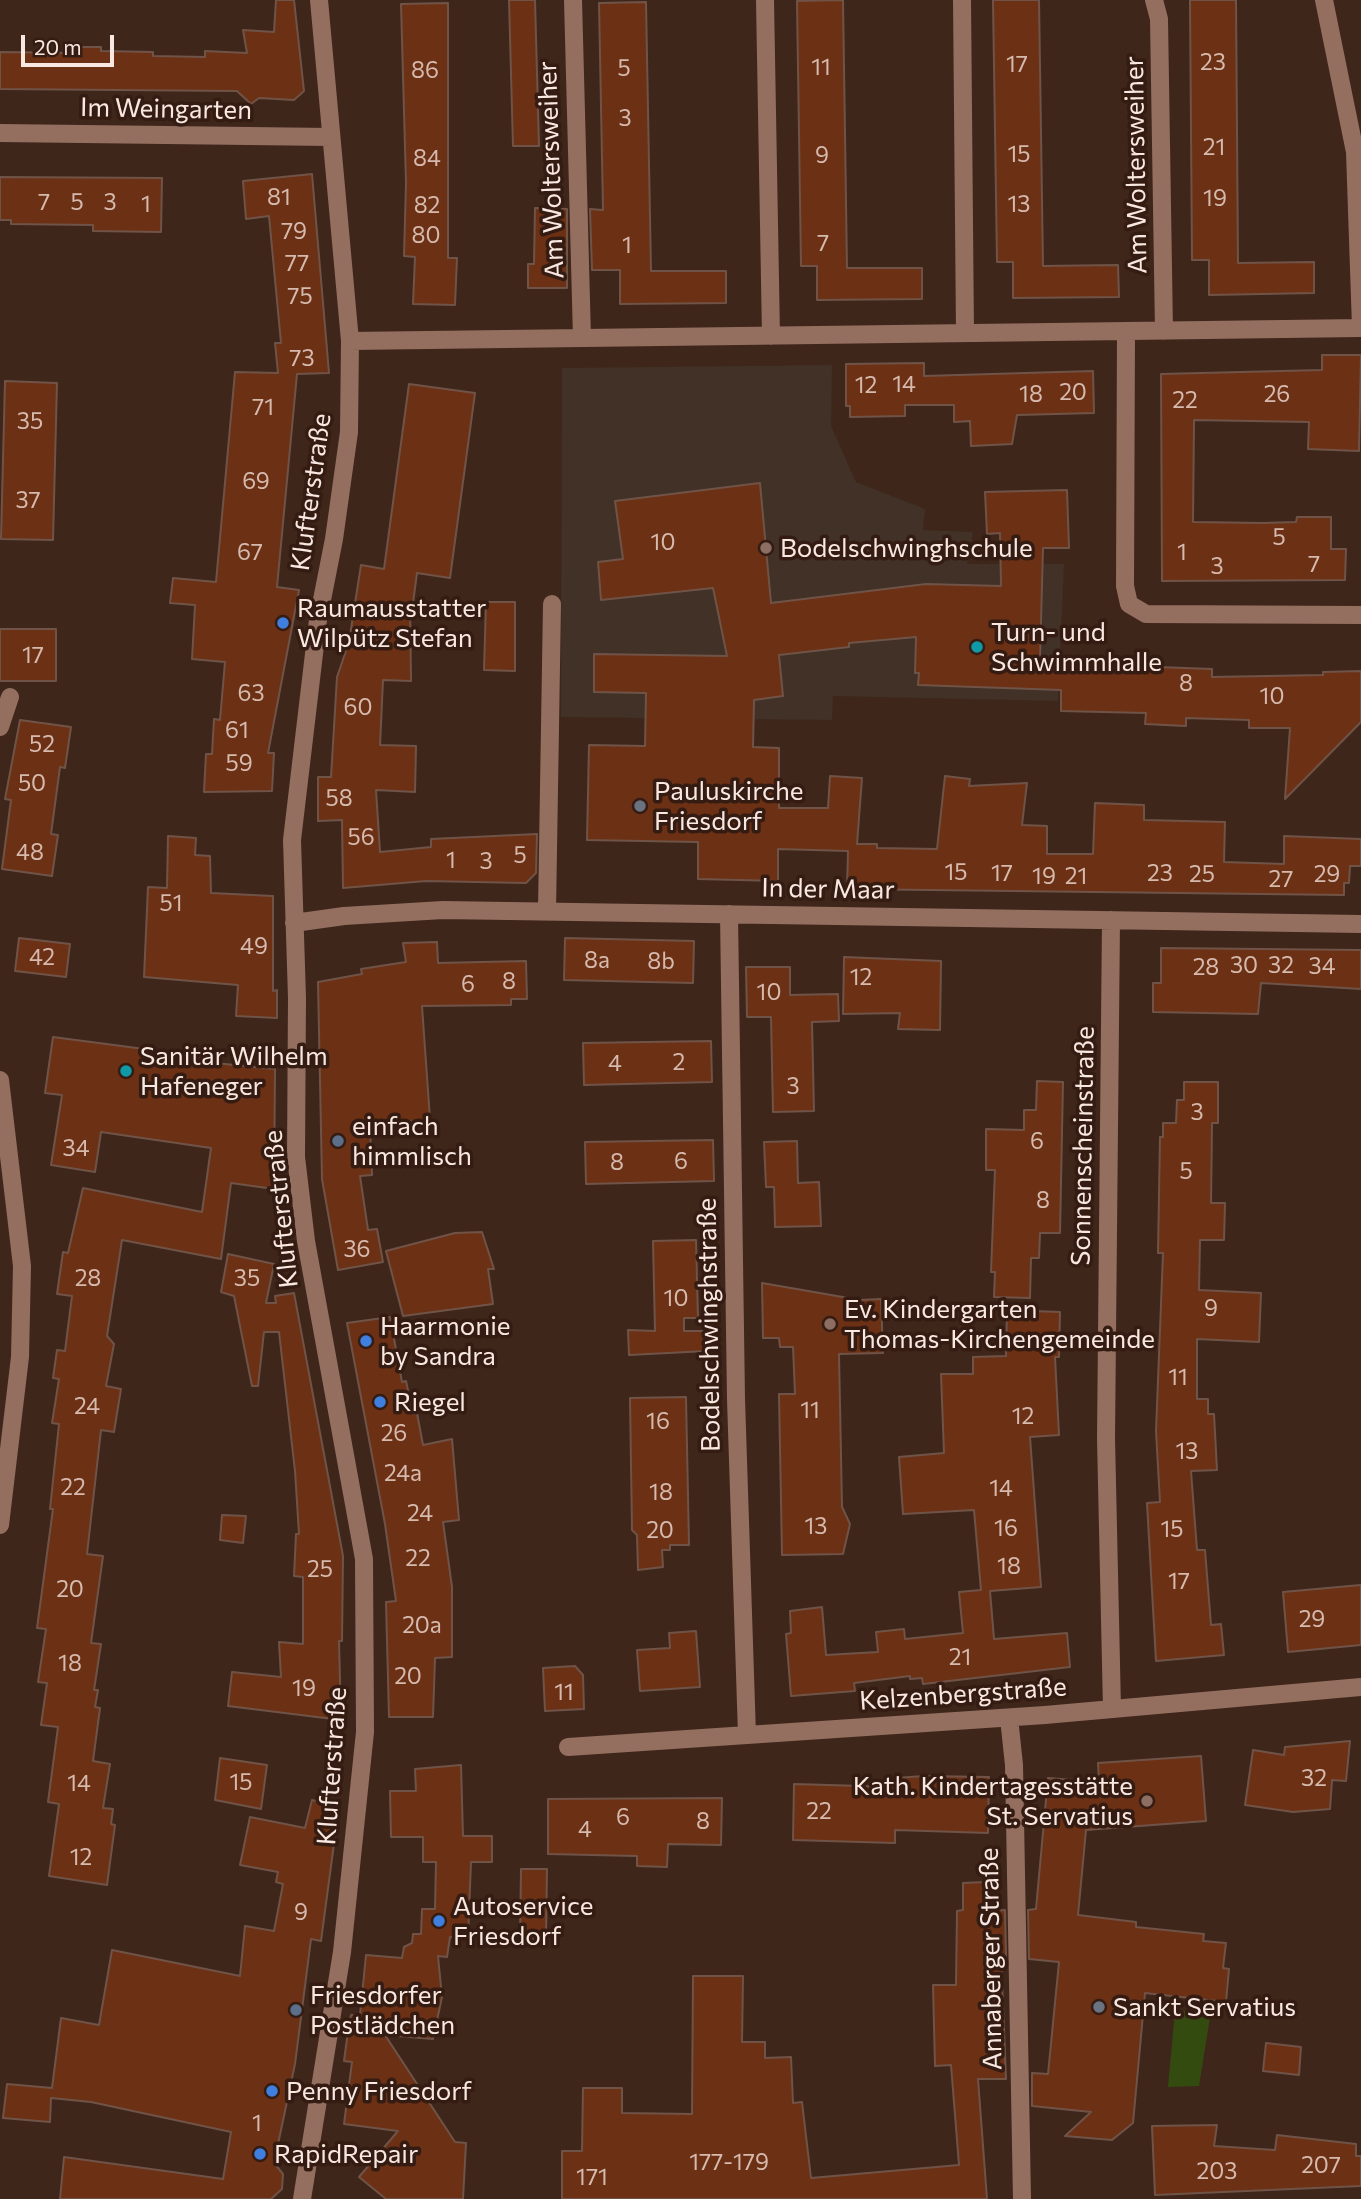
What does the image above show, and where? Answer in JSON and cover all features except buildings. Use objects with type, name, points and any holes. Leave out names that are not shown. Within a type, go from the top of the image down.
[{"type":"street","name":"Klufterstraße","points":[[302,2199],[344,1925],[365,1732],[364,1559],[306,1241],[296,1157],[292,840],[316,632],[334,539],[349,432],[350,341],[319,0]]},
{"type":"street","name":"Am Woltersweiher","points":[[573,0],[582,338]]},
{"type":"street","points":[[765,0],[771,336]]},
{"type":"street","points":[[962,0],[965,333]]},
{"type":"street","name":"Am Woltersweiher","points":[[1154,0],[1159,19],[1164,331]]},
{"type":"street","points":[[350,341],[1361,328],[1354,152],[1325,0]]},
{"type":"street","name":"Im Weingarten","points":[[0,133],[331,137]]},
{"type":"street","points":[[1126,331],[1125,586],[1129,604],[1146,614],[1361,615]]},
{"type":"street","points":[[547,911],[552,604]]},
{"type":"street","points":[[0,727],[10,696]]},
{"type":"street","name":"In der Maar","points":[[294,923],[344,916],[443,910],[1361,924]]},
{"type":"street","name":"Bodelschwinghstraße","points":[[729,914],[736,1399],[747,1735]]},
{"type":"street","name":"Sonnenscheinstraße","points":[[1111,920],[1106,1438],[1112,1709]]},
{"type":"street","points":[[0,1080],[22,1266],[20,1357],[0,1525]]},
{"type":"street","name":"Kelzenbergstraße","points":[[568,1747],[1009,1718],[1361,1687]]},
{"type":"street","name":"Annaberger Straße","points":[[1009,1718],[1014,1765],[1022,2199]]},
{"type":"shaded area","name":"Bodelschwinghschule","points":[[832,365],[831,426],[856,482],[925,509],[923,530],[973,532],[967,564],[1064,564],[1058,701],[833,696],[832,720],[561,717],[562,368]]},
{"type":"green space","points":[[1175,2011],[1211,2011],[1199,2086],[1168,2087]]},
{"type":"place","name":"Bodelschwinghschule","points":[[766,548]]},
{"type":"place","name":"Raumausstatter Wilpütz Stefan","points":[[283,623]]},
{"type":"place","name":"Turn- und Schwimmhalle","points":[[977,647]]},
{"type":"place","name":"Pauluskirche Friesdorf","points":[[640,806]]},
{"type":"place","name":"Sanitär Wilhelm Hafeneger","points":[[126,1071]]},
{"type":"place","name":"einfach himmlisch","points":[[338,1141]]},
{"type":"place","name":"Ev. Kindergarten Thomas-Kirchengemeinde","points":[[830,1324]]},
{"type":"place","name":"Haarmonie by Sandra","points":[[366,1341]]},
{"type":"place","name":"Riegel","points":[[380,1402]]},
{"type":"place","name":"Kath. Kindertagesstätte St. Servatius","points":[[1147,1801]]},
{"type":"place","name":"Autoservice Friesdorf","points":[[439,1921]]},
{"type":"place","name":"Sankt Servatius","points":[[1099,2007]]},
{"type":"place","name":"Friesdorfer Postlädchen","points":[[296,2010]]},
{"type":"place","name":"Penny Friesdorf","points":[[272,2091]]},
{"type":"place","name":"RapidRepair","points":[[260,2154]]}]
